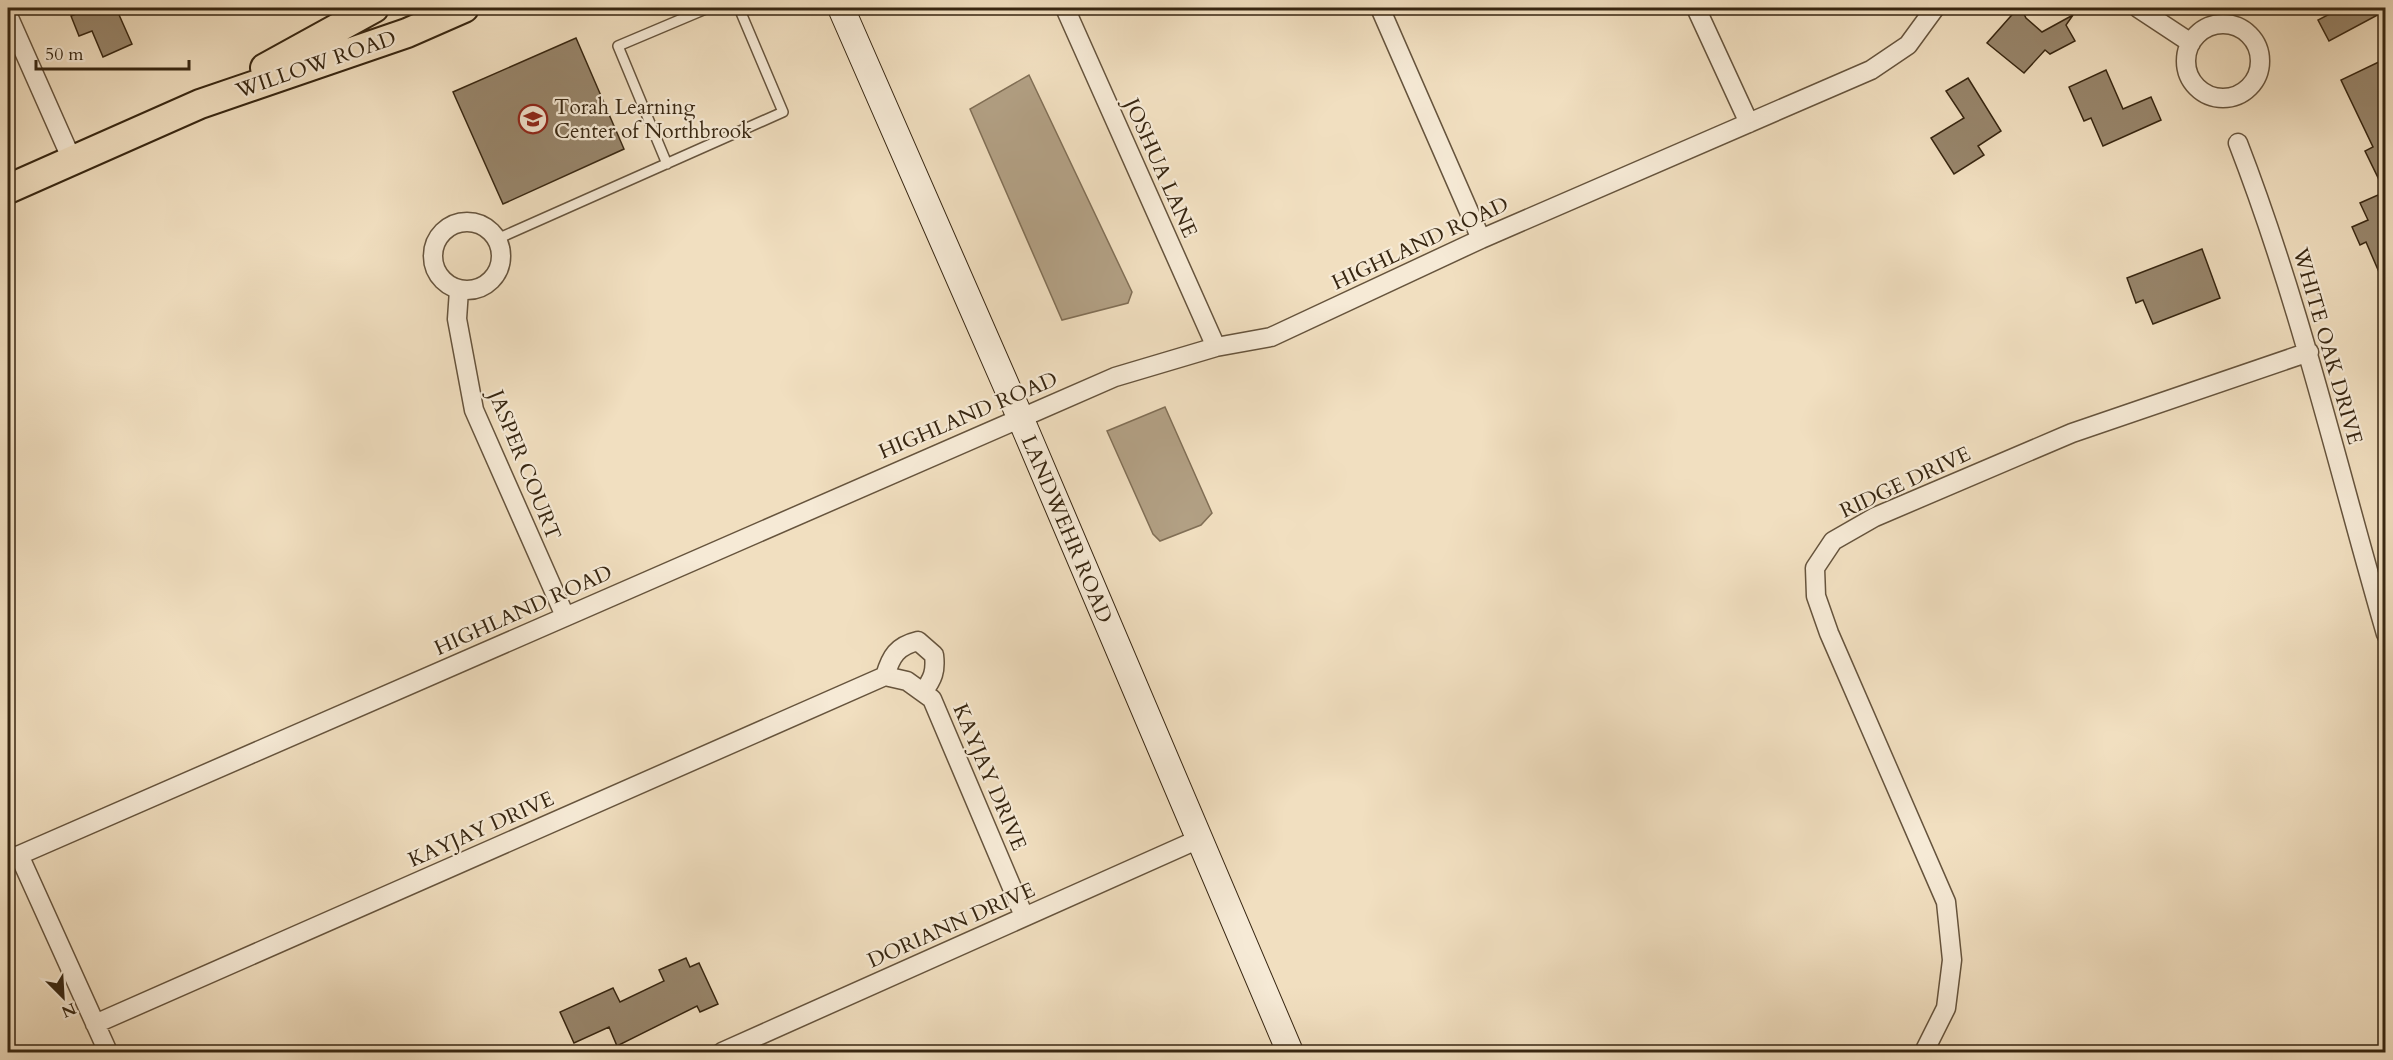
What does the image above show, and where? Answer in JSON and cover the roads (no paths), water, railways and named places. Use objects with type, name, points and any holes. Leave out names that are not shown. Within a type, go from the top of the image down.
[{"type":"main road","name":"WILLOW ROAD","points":[[8,189],[200,104],[407,33],[464,8]]},
{"type":"main road","name":"LANDWEHR ROAD","points":[[841,8],[1020,417],[1290,1053]]},
{"type":"main road","name":"WILLOW ROAD","points":[[200,104],[358,14]]},
{"type":"street","name":"JOSHUA LANE","points":[[1065,8],[1216,347]]},
{"type":"street","points":[[1380,8],[1481,239]]},
{"type":"street","points":[[1696,8],[1749,123]]},
{"type":"street","name":"HIGHLAND ROAD","points":[[13,858],[1115,377],[1216,347],[1271,337],[1481,239],[1871,70],[1908,45],[1935,8]]},
{"type":"street","points":[[2138,8],[2191,43]]},
{"type":"street","points":[[10,20],[72,160]]},
{"type":"street","points":[[2223,24],[2238,27],[2251,37],[2258,50],[2260,65],[2254,81],[2234,97],[2216,97],[2200,90],[2194,84],[2187,68],[2191,43],[2208,27],[2223,24]]},
{"type":"street","name":"WHITE OAK DRIVE","points":[[2238,142],[2275,242],[2309,352],[2385,634]]},
{"type":"street","points":[[469,222],[480,225],[497,239],[501,258],[495,277],[479,288],[459,290],[440,278],[433,257],[440,236],[458,224],[469,222]]},
{"type":"street","name":"JASPER COURT","points":[[459,290],[457,319],[474,410],[565,616]]},
{"type":"street","name":"RIDGE DRIVE","points":[[1924,1053],[1946,1008],[1952,960],[1946,902],[1829,633],[1816,596],[1815,568],[1833,541],[1875,517],[2072,433],[2309,352]]},
{"type":"street","name":"KAYJAY DRIVE","points":[[885,676],[890,659],[897,650],[918,641],[934,655],[934,679],[923,692]]},
{"type":"street","name":"KAYJAY DRIVE","points":[[95,1024],[885,676],[907,681],[932,699],[1024,916]]},
{"type":"street","name":"DORIANN DRIVE","points":[[722,1053],[1199,839]]},
{"type":"street","points":[[13,858],[108,1053]]},
{"type":"lane","points":[[667,164],[618,46],[708,8]]},
{"type":"lane","points":[[497,239],[783,112],[739,8]]},
{"type":"place","name":"Torah Learning Center of Northbrook","points":[[533,119]]}]
